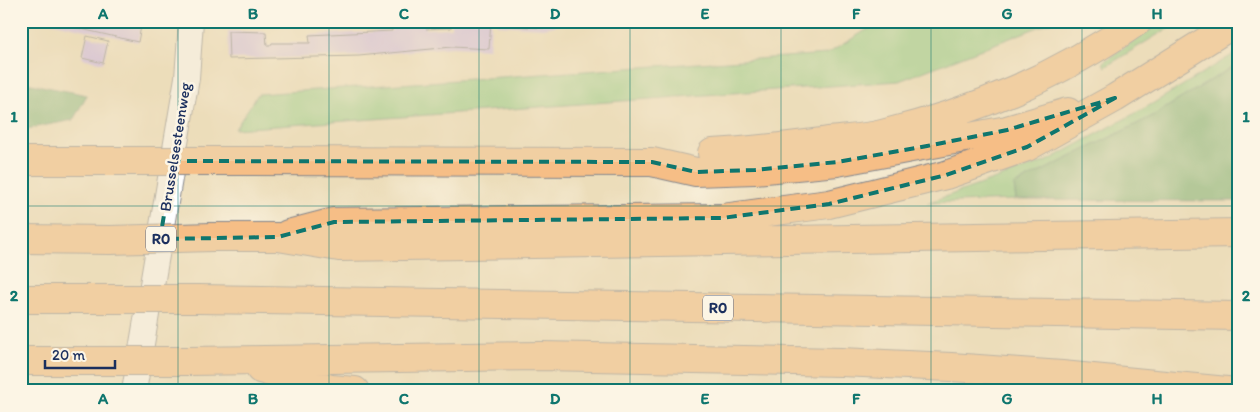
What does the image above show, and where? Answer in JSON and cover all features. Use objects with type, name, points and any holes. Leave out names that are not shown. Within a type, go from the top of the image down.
[{"type":"highway","points":[[21,161],[652,162],[690,154],[762,150],[881,134],[980,105],[1046,77],[1102,46],[1138,21]]},
{"type":"highway","points":[[278,237],[334,222],[722,218],[829,204],[946,175],[1027,147],[1115,98],[1238,21]]},
{"type":"highway","points":[[652,162],[696,172],[755,170],[837,162],[1007,130],[1115,98]]},
{"type":"highway","name":"R0","points":[[21,239],[110,240],[278,237],[339,248],[1239,234]]},
{"type":"highway","name":"R0","points":[[21,299],[198,299],[1239,316]]},
{"type":"highway","points":[[21,361],[230,361],[541,356],[841,362],[1062,375],[1227,391]]},
{"type":"highway","points":[[230,361],[331,389],[355,391]]},
{"type":"street","name":"Brusselsesteenweg","points":[[134,391],[187,78],[191,21]]},
{"type":"highlighted area","points":[[1115,98],[1027,147],[946,175],[829,204],[722,218],[334,222],[278,237],[160,239],[173,161],[652,162],[696,172],[755,170],[837,162],[1007,130]]},
{"type":"green space","points":[[881,21],[1054,21],[899,81],[235,129],[258,94],[827,54]]},
{"type":"green space","points":[[1162,21],[1180,21],[1105,67],[1103,62]]},
{"type":"green space","points":[[1239,51],[1239,63],[1149,118],[1014,185],[1016,200],[927,203],[1047,161],[1152,104]]},
{"type":"green space","points":[[1239,63],[1239,201],[1016,200],[1014,185],[1149,118]]},
{"type":"green space","points":[[21,82],[87,95],[73,120],[21,130]]},
{"type":"building","points":[[46,21],[142,21],[138,42]]},
{"type":"building","points":[[392,21],[426,21],[426,29],[451,28],[451,21],[491,21],[489,49],[452,47],[359,56],[229,59],[228,31],[266,32],[267,46],[270,46],[272,43],[310,43],[309,35],[392,31]]},
{"type":"building","points":[[497,21],[566,21],[566,24],[543,28],[497,25]]},
{"type":"building","points":[[87,36],[108,41],[103,63],[82,58]]}]
